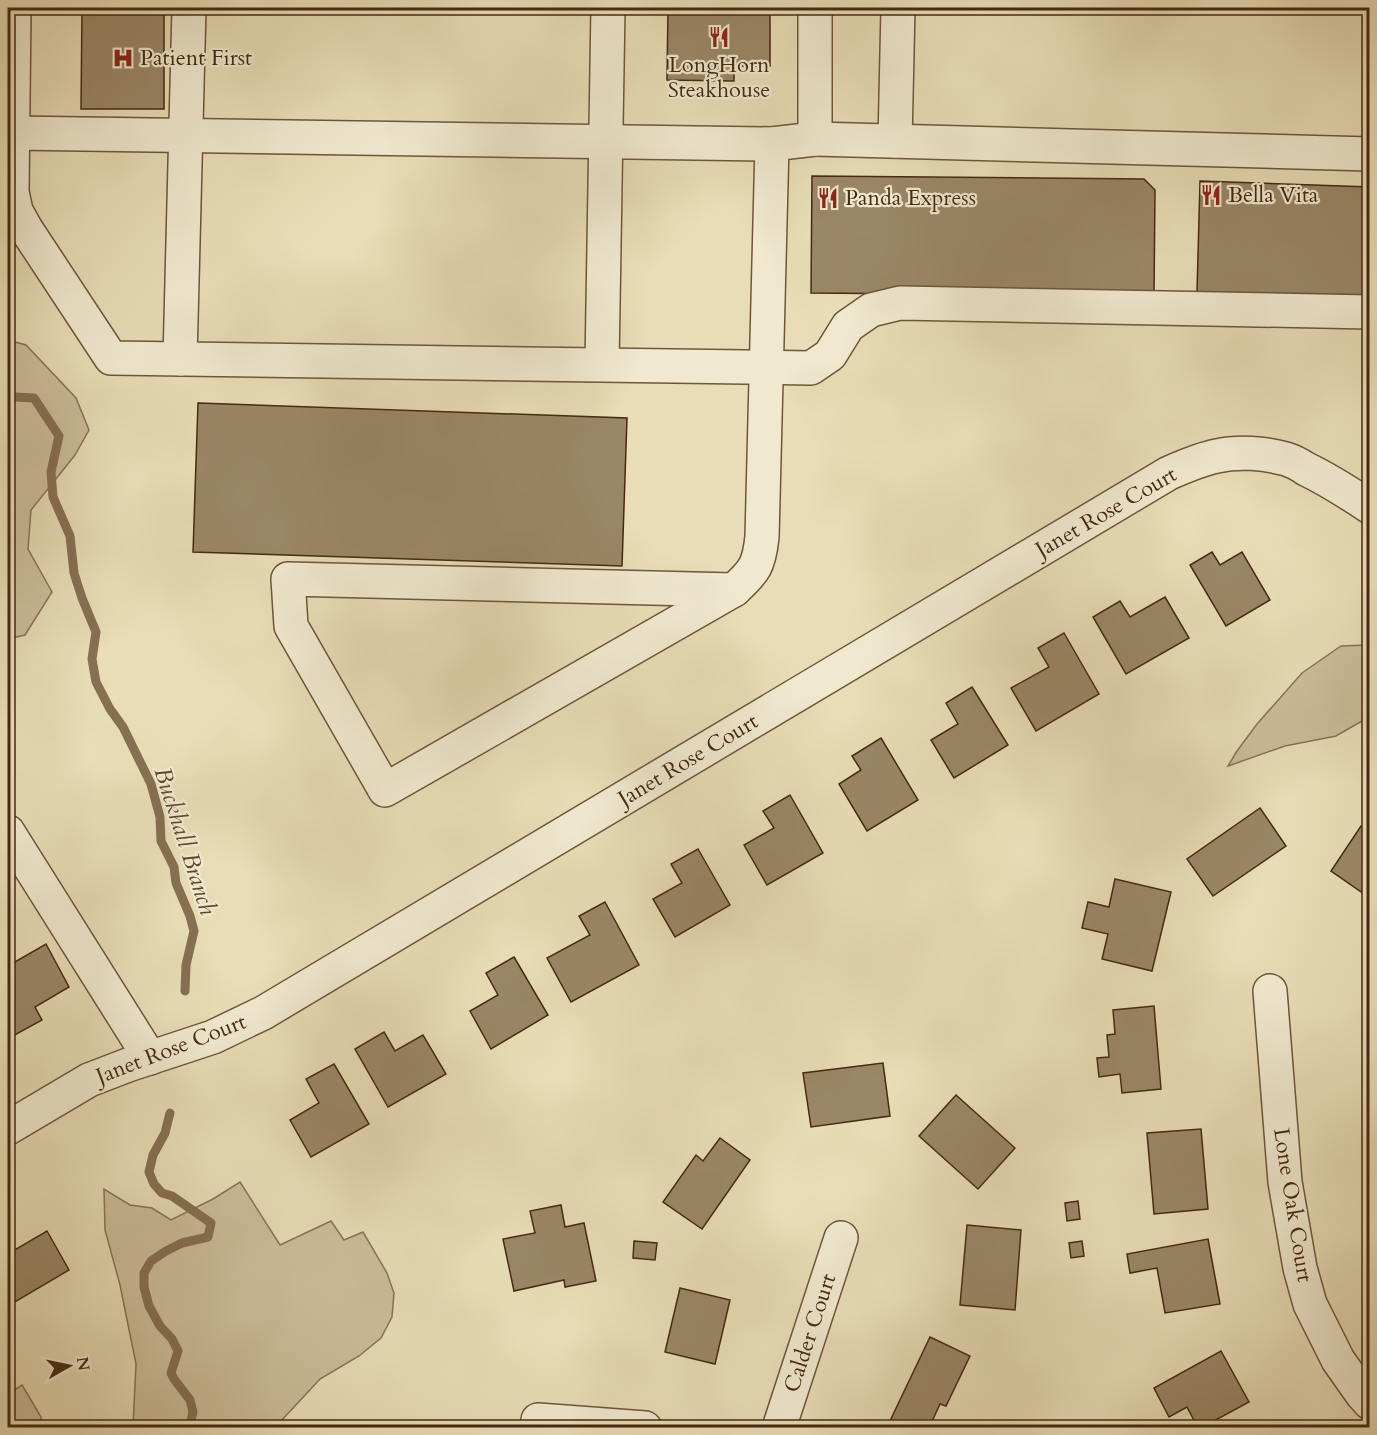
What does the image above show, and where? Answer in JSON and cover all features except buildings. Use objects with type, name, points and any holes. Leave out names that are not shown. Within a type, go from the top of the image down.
[{"type":"street","points":[[14,8],[12,192],[16,211],[111,358],[812,368],[830,355],[848,326],[871,310],[900,303],[1370,312]]},
{"type":"street","points":[[180,359],[189,8]]},
{"type":"street","points":[[602,364],[608,8]]},
{"type":"street","points":[[815,8],[815,138]]},
{"type":"street","points":[[895,141],[898,8]]},
{"type":"street","points":[[13,133],[772,144],[815,138],[1370,154]]},
{"type":"street","points":[[734,590],[288,579],[291,626],[385,790],[734,590],[758,564],[761,551],[772,144]]},
{"type":"street","name":"Janet Rose Court","points":[[8,1128],[90,1080],[213,1037],[263,1013],[1169,473],[1217,456],[1248,454],[1286,459],[1329,480],[1370,507]]},
{"type":"street","points":[[8,832],[150,1058]]},
{"type":"street","name":"Lone Oak Court","points":[[1270,991],[1285,1182],[1300,1268],[1310,1304],[1338,1360],[1370,1403]]},
{"type":"street","name":"Calder Court","points":[[779,1428],[841,1238]]},
{"type":"street","points":[[538,1419],[645,1428]]},
{"type":"shaded area","points":[[8,340],[26,345],[76,398],[89,430],[75,455],[31,510],[28,549],[52,592],[25,635],[8,639]]},
{"type":"shaded area","points":[[1369,643],[1369,717],[1336,736],[1285,746],[1228,766],[1257,724],[1302,673],[1341,646]]},
{"type":"shaded area","points":[[240,1182],[280,1245],[331,1221],[344,1240],[363,1232],[387,1273],[394,1293],[392,1317],[381,1338],[359,1356],[320,1379],[277,1427],[133,1427],[136,1364],[120,1285],[105,1230],[104,1189],[130,1205],[152,1208],[171,1220],[213,1199]]},
{"type":"shaded area","points":[[22,1385],[41,1417],[41,1427],[8,1427],[8,1394]]},
{"type":"waterway","name":"Buckhall Branch","points":[[8,392],[15,397],[34,398],[59,436],[51,472],[53,497],[70,536],[74,573],[96,632],[92,659],[96,682],[110,709],[123,727],[151,784],[160,817],[161,841],[174,867],[176,883],[194,931],[186,965],[185,991]]},
{"type":"waterway","name":"Buckhall Branch","points":[[170,1113],[165,1133],[153,1155],[149,1172],[154,1184],[162,1193],[172,1196],[211,1223],[208,1237],[182,1243],[151,1261],[144,1273],[144,1287],[149,1306],[178,1351],[171,1373],[190,1400],[193,1412],[189,1428]]},
{"type":"place","name":"LongHorn Steakhouse","points":[[719,37]]},
{"type":"place","name":"Patient First","points":[[123,58]]},
{"type":"place","name":"Bella Vita","points":[[1211,195]]},
{"type":"place","name":"Panda Express","points":[[828,198]]}]
